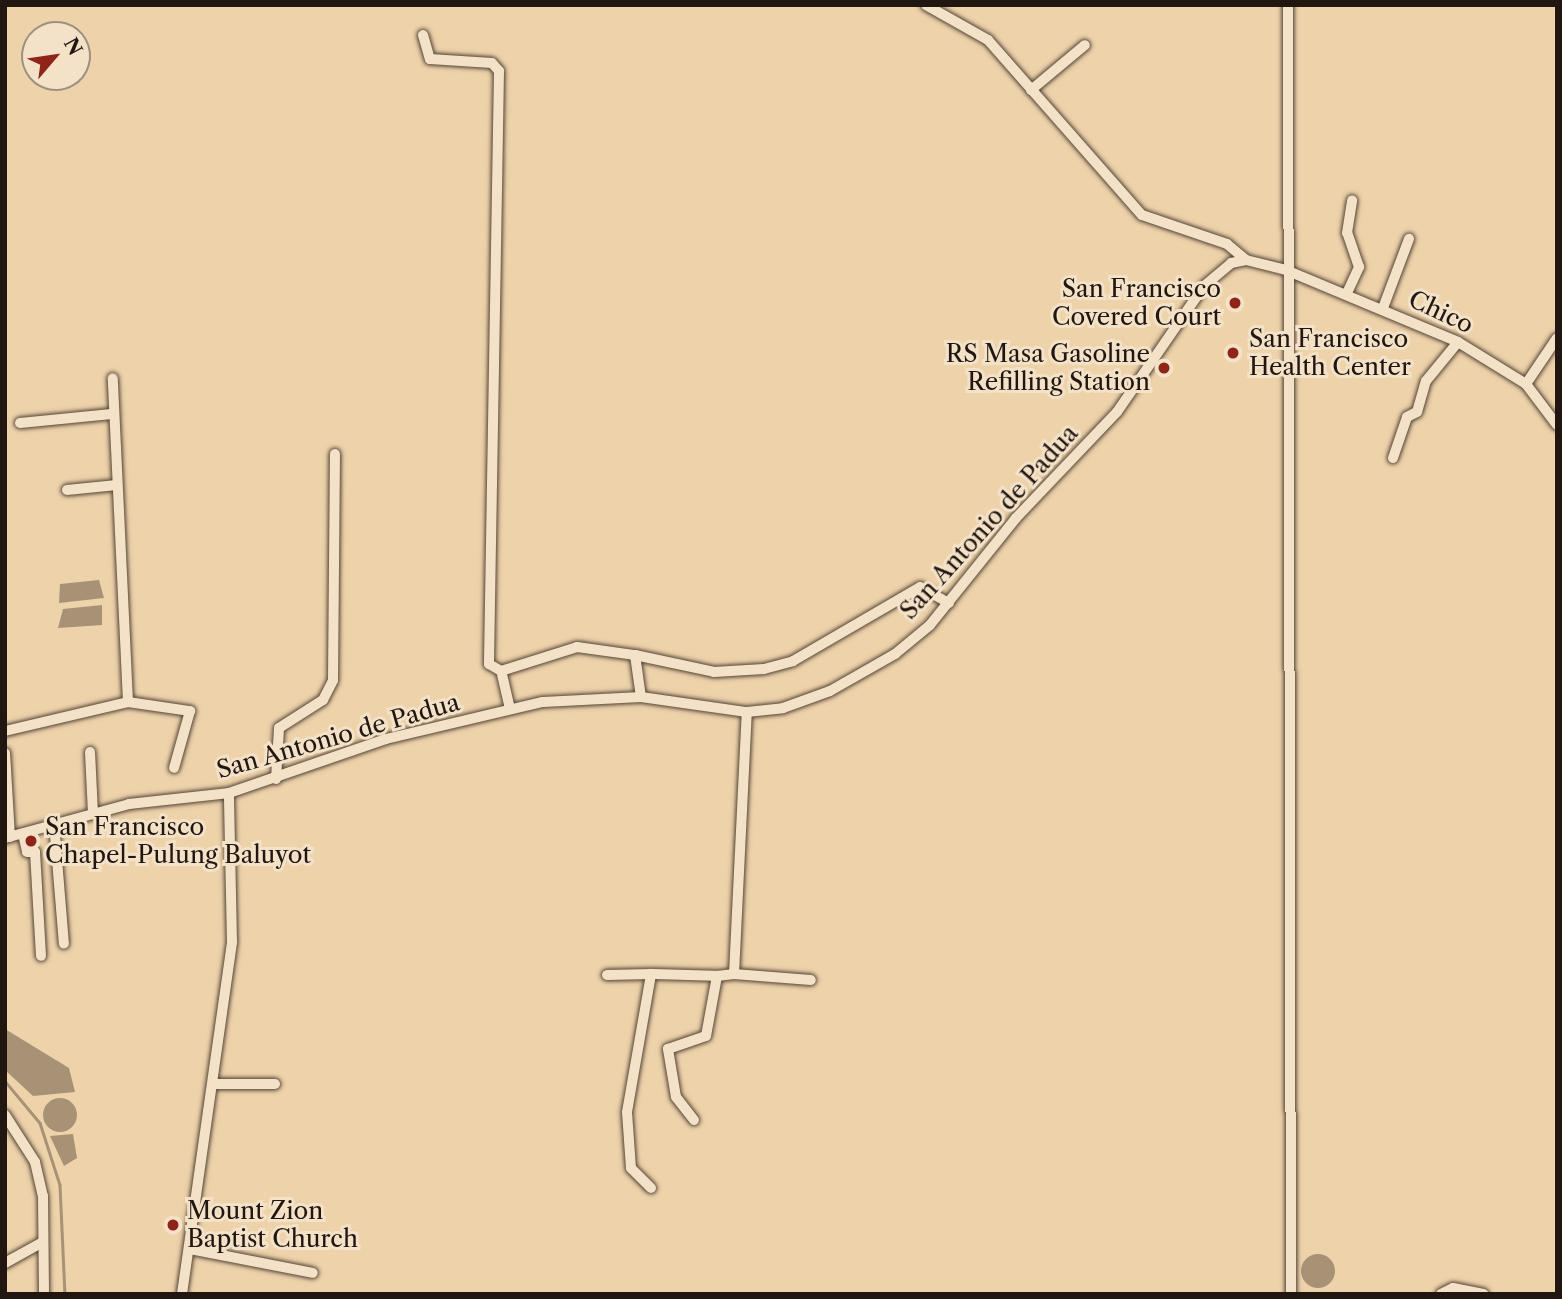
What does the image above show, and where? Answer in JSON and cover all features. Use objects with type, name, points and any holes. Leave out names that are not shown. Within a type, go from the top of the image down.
[{"type":"street","points":[[926,5],[988,40],[1142,215],[1227,244],[1245,260],[1286,270]]},
{"type":"street","points":[[1288,5],[1286,270],[1291,1294]]},
{"type":"street","points":[[423,35],[430,59],[492,62],[499,71],[489,664],[501,671],[510,709]]},
{"type":"street","points":[[1031,90],[1086,45]]},
{"type":"street","points":[[1347,293],[1359,267],[1347,233],[1352,200]]},
{"type":"street","points":[[1383,308],[1409,239]]},
{"type":"street","name":"San Antonio de Padua","points":[[8,838],[93,813],[229,793],[386,739],[510,709],[641,697],[747,712],[806,702],[864,675],[949,603],[1016,518],[1117,412],[1204,286],[1225,267],[1245,260]]},
{"type":"street","name":"Chico","points":[[1286,270],[1383,308],[1458,342],[1525,384],[1557,425]]},
{"type":"street","points":[[1525,384],[1557,338]]},
{"type":"street","points":[[1393,458],[1407,417],[1417,412],[1426,381],[1458,342]]},
{"type":"street","points":[[113,378],[112,414],[128,702]]},
{"type":"street","points":[[20,423],[112,414]]},
{"type":"street","points":[[276,779],[279,729],[323,700],[333,680],[335,454]]},
{"type":"street","points":[[67,490],[117,485]]},
{"type":"street","points":[[501,671],[577,647],[714,672],[764,669],[793,661],[920,587],[949,603]]},
{"type":"street","points":[[635,656],[641,697]]},
{"type":"street","points":[[5,731],[128,702],[190,711],[174,768]]},
{"type":"street","points":[[734,974],[747,712]]},
{"type":"street","points":[[90,752],[93,813]]},
{"type":"street","points":[[5,753],[8,838]]},
{"type":"street","points":[[182,1294],[232,942],[229,793]]},
{"type":"street","points":[[54,823],[64,944]]},
{"type":"street","points":[[23,834],[27,852],[35,852],[41,956]]},
{"type":"street","points":[[650,1188],[631,1168],[627,1112],[651,974]]},
{"type":"street","points":[[607,975],[734,974],[811,980]]},
{"type":"street","points":[[694,1120],[676,1097],[668,1049],[708,1034],[717,976]]},
{"type":"street","points":[[213,1084],[275,1084]]},
{"type":"street","points":[[5,1115],[35,1162],[43,1196],[44,1294]]},
{"type":"street","points":[[5,1263],[43,1242]]},
{"type":"street","points":[[190,1249],[313,1273]]},
{"type":"street","points":[[1441,1294],[1453,1288],[1483,1294]]},
{"type":"shaded area","points":[[99,580],[104,598],[59,603],[60,584]]},
{"type":"shaded area","points":[[102,605],[102,625],[58,628],[63,609]]},
{"type":"shaded area","points":[[5,1029],[69,1068],[75,1092],[33,1096],[5,1070]]},
{"type":"shaded area","points":[[60,1098],[72,1103],[77,1115],[72,1127],[60,1132],[48,1127],[43,1115],[48,1103]]},
{"type":"shaded area","points":[[73,1134],[77,1158],[64,1166],[50,1136]]},
{"type":"shaded area","points":[[1318,1254],[1330,1259],[1335,1271],[1330,1283],[1318,1288],[1306,1283],[1301,1271],[1306,1259]]},
{"type":"waterway","points":[[5,1081],[40,1123],[60,1185],[65,1294]]},
{"type":"place","name":"San Francisco Covered Court","points":[[1235,303]]},
{"type":"place","name":"San Francisco Health Center","points":[[1233,353]]},
{"type":"place","name":"RS Masa Gasoline Refilling Station","points":[[1164,368]]},
{"type":"place","name":"San Francisco Chapel-Pulung Baluyot","points":[[31,841]]},
{"type":"place","name":"Mount Zion Baptist Church","points":[[173,1225]]}]
